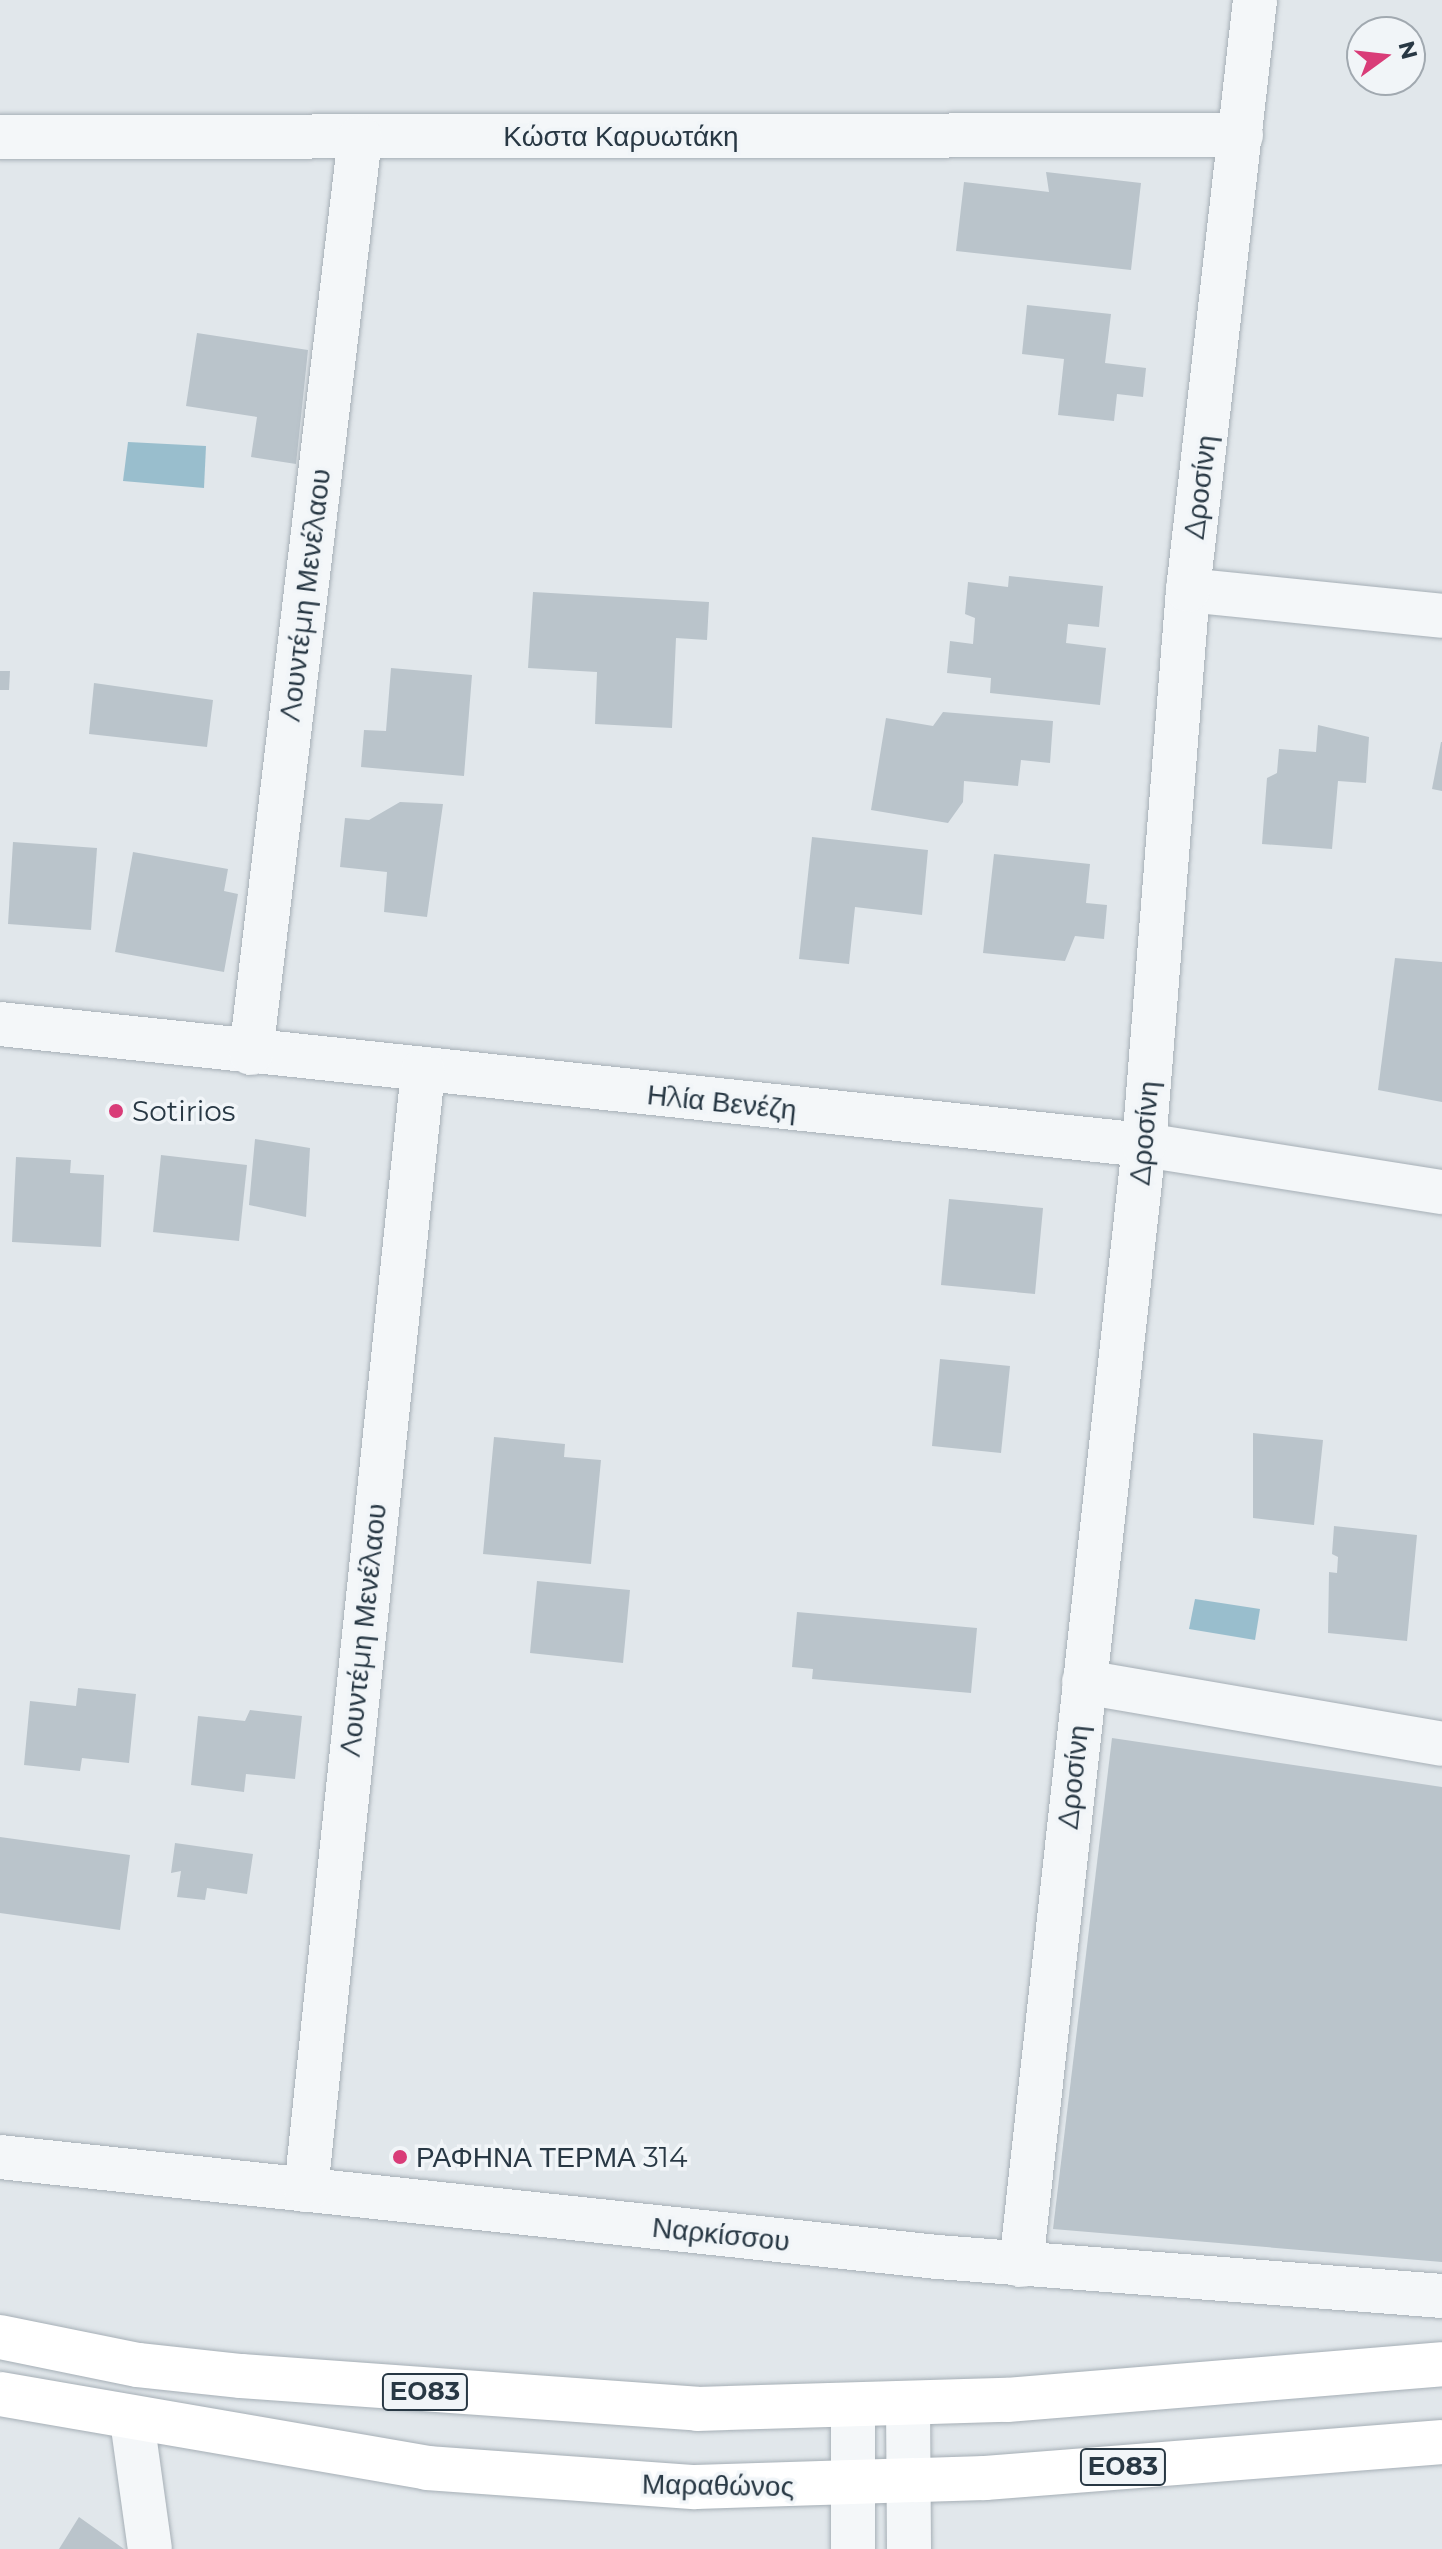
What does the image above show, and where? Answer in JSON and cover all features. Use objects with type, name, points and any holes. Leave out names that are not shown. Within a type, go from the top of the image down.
[{"type":"main road","name":"ΕΟ83","points":[[0,2337],[138,2365],[545,2402],[697,2409],[908,2404],[1442,2364]]},
{"type":"main road","name":"Μαραθώνος","points":[[0,2394],[132,2420],[397,2464],[550,2480],[750,2489],[910,2482],[1442,2442]]},
{"type":"street","name":"Δροσίνη","points":[[1021,2265],[1144,1145],[1188,590],[1255,0]]},
{"type":"street","name":"Κώστα Καρυωτάκη","points":[[0,137],[1241,135]]},
{"type":"street","name":"Λουντέμη Μενέλαου","points":[[251,1053],[360,137]]},
{"type":"street","points":[[1188,590],[1442,616]]},
{"type":"street","name":"Ηλία Βενέζη","points":[[0,1024],[251,1053],[1144,1145],[1442,1192]]},
{"type":"street","name":"Λουντέμη Μενέλαου","points":[[306,2190],[423,1071]]},
{"type":"street","points":[[1084,1682],[1442,1744]]},
{"type":"street","name":"Ναρκίσσου","points":[[0,2157],[1021,2265],[1442,2296]]},
{"type":"street","points":[[908,2404],[909,2549]]},
{"type":"street","points":[[853,2407],[849,2485],[853,2549]]},
{"type":"street","points":[[132,2420],[150,2549]]},
{"type":"water","points":[[128,442],[206,446],[204,488],[123,481]]},
{"type":"water","points":[[1195,1599],[1260,1609],[1255,1640],[1189,1629]]},
{"type":"building","points":[[1046,172],[1141,183],[1131,270],[956,251],[964,182],[1049,192]]},
{"type":"building","points":[[1027,305],[1111,314],[1105,363],[1146,368],[1143,397],[1117,394],[1114,421],[1058,415],[1064,359],[1022,354]]},
{"type":"building","points":[[197,333],[308,350],[296,464],[251,457],[257,417],[186,406]]},
{"type":"building","points":[[1009,576],[1103,586],[1099,627],[1068,624],[1066,643],[1106,648],[1100,705],[990,693],[991,678],[947,673],[950,641],[973,644],[975,618],[965,614],[968,582],[1008,587]]},
{"type":"building","points":[[533,592],[709,602],[707,640],[676,638],[672,728],[595,724],[597,672],[528,668]]},
{"type":"building","points":[[391,668],[472,675],[464,776],[361,767],[364,730],[386,731]]},
{"type":"building","points":[[0,671],[10,671],[9,690],[0,690]]},
{"type":"building","points":[[94,683],[213,700],[207,747],[89,734]]},
{"type":"building","points":[[943,712],[1053,721],[1050,763],[1021,760],[1018,786],[964,781],[963,802],[948,823],[871,810],[886,718],[933,726]]},
{"type":"building","points":[[1318,725],[1369,737],[1366,783],[1338,781],[1332,849],[1262,844],[1267,778],[1277,773],[1279,749],[1316,752]]},
{"type":"building","points":[[1442,742],[1442,791],[1432,789]]},
{"type":"building","points":[[400,802],[443,804],[427,917],[384,912],[387,872],[340,867],[345,818],[369,820]]},
{"type":"building","points":[[812,837],[928,850],[922,915],[855,907],[849,964],[799,959]]},
{"type":"building","points":[[13,842],[97,848],[91,930],[8,924]]},
{"type":"building","points":[[133,852],[228,869],[224,891],[238,894],[224,972],[115,952]]},
{"type":"building","points":[[994,854],[1090,864],[1086,903],[1107,905],[1104,939],[1075,936],[1065,961],[983,953]]},
{"type":"building","points":[[1395,958],[1442,962],[1442,1102],[1378,1090]]},
{"type":"building","points":[[255,1139],[310,1148],[306,1217],[249,1205]]},
{"type":"building","points":[[161,1155],[247,1165],[239,1241],[153,1232]]},
{"type":"building","points":[[16,1157],[71,1160],[70,1173],[104,1175],[101,1247],[12,1242]]},
{"type":"building","points":[[949,1199],[1043,1208],[1035,1294],[941,1285]]},
{"type":"building","points":[[940,1359],[1010,1366],[1001,1453],[932,1446]]},
{"type":"building","points":[[1253,1433],[1323,1440],[1314,1525],[1253,1518]]},
{"type":"building","points":[[494,1437],[565,1444],[564,1457],[601,1460],[591,1564],[483,1554]]},
{"type":"building","points":[[1334,1526],[1417,1535],[1407,1641],[1328,1633],[1329,1572],[1337,1573],[1338,1557],[1332,1554]]},
{"type":"building","points":[[537,1581],[630,1590],[623,1663],[530,1653]]},
{"type":"building","points":[[797,1612],[977,1628],[971,1693],[812,1679],[813,1669],[792,1667]]},
{"type":"building","points":[[78,1688],[136,1694],[129,1763],[82,1758],[80,1771],[24,1765],[30,1701],[76,1706]]},
{"type":"building","points":[[250,1710],[302,1716],[295,1779],[246,1774],[244,1792],[191,1785],[198,1716],[245,1721]]},
{"type":"building","points":[[1112,1738],[1442,1787],[1442,2262],[1053,2229]]},
{"type":"building","points":[[0,1837],[130,1855],[120,1930],[0,1913]]},
{"type":"building","points":[[175,1843],[253,1854],[247,1894],[207,1888],[205,1900],[177,1897],[181,1871],[171,1873]]},
{"type":"building","points":[[79,2517],[124,2549],[59,2549]]},
{"type":"place","name":"Sotirios","points":[[116,1111]]},
{"type":"place","name":"ΡΑΦΗΝΑ ΤΕΡΜΑ 314","points":[[400,2157]]}]
